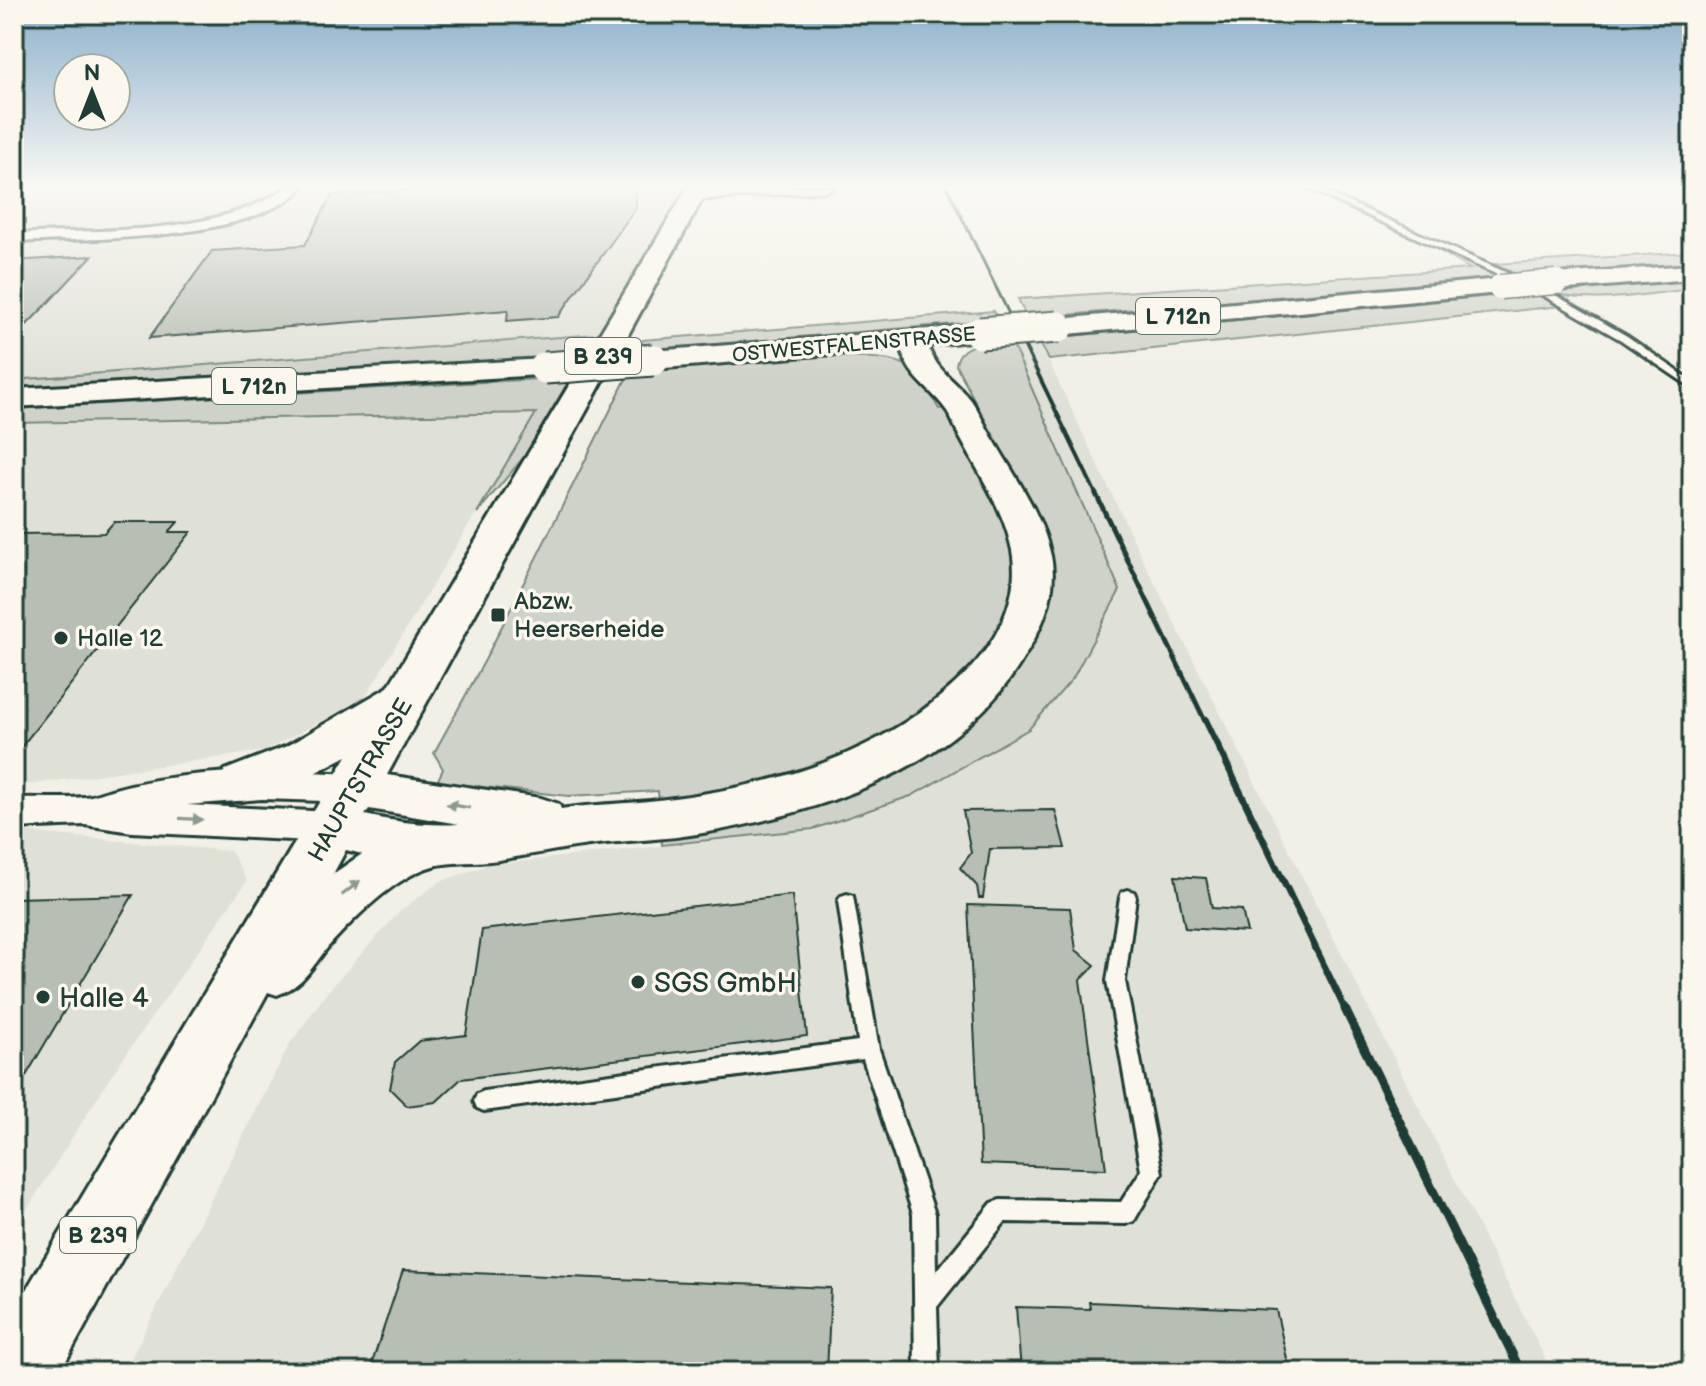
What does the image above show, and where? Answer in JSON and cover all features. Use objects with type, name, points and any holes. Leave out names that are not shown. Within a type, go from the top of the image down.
[{"type":"main road","name":"HAUPTSTRASSE","points":[[19,1372],[663,252]]},
{"type":"main road","name":"OSTWESTFALENSTRASSE","points":[[14,398],[545,368],[844,345],[929,354],[980,333],[1692,272]]},
{"type":"main road","points":[[344,808],[381,839],[430,845],[718,811],[795,793],[861,769],[908,744],[950,716],[983,684],[1018,633],[1028,607],[1034,577],[1033,557],[1016,510],[956,401],[938,387],[929,354]]},
{"type":"main road","points":[[242,783],[271,774],[327,749],[410,691]]},
{"type":"main road","points":[[344,808],[591,825]]},
{"type":"main road","points":[[177,1099],[322,913],[369,875],[402,855],[430,845]]},
{"type":"street","points":[[85,810],[163,791],[242,783],[303,783],[344,808]]},
{"type":"street","points":[[14,813],[85,810],[132,817],[344,808]]},
{"type":"lane","points":[[1452,252],[1547,294],[1624,338],[1692,385]]},
{"type":"lane","points":[[928,1300],[1000,1211],[1126,1213],[1152,1173],[1116,981],[1128,897]]},
{"type":"lane","points":[[847,901],[869,1049],[924,1214],[927,1372]]},
{"type":"lane","points":[[484,1101],[869,1049]]},
{"type":"shaded area","points":[[14,252],[646,252],[599,334],[14,380]]},
{"type":"shaded area","points":[[1441,252],[1449,252],[1509,278],[1027,318],[1018,299],[1470,269]]},
{"type":"shaded area","points":[[1692,252],[1692,263],[1523,277],[1493,264]]},
{"type":"shaded area","points":[[1692,280],[1692,289],[1619,298],[1581,298],[1548,291]]},
{"type":"shaded area","points":[[1536,292],[1561,306],[1049,360],[1038,339]]},
{"type":"shaded area","points":[[994,311],[998,320],[637,351],[643,340]]},
{"type":"shaded area","points":[[599,334],[587,355],[14,389],[14,380]]},
{"type":"shaded area","points":[[1038,339],[1145,564],[1552,1372],[124,1372],[289,1045],[328,991],[400,911],[439,882],[487,865],[813,829],[911,796],[1029,729],[1073,678],[1021,362],[1011,341]]},
{"type":"shaded area","points":[[1011,341],[1120,590],[1073,678],[1029,729],[911,796],[813,829],[662,845],[658,791],[569,796],[437,782],[443,769],[434,753],[485,660],[629,373],[776,359],[860,357],[892,361],[911,368],[939,409],[977,405],[956,365],[963,351],[978,344]]},
{"type":"shaded area","points":[[571,377],[524,457],[477,513],[536,413],[14,423],[14,409]]},
{"type":"shaded area","points":[[537,412],[364,699],[264,751],[14,787],[14,423]]},
{"type":"shaded area","points":[[14,831],[231,851],[247,881],[113,1073],[14,1230]]},
{"type":"building","points":[[212,252],[605,252],[558,317],[507,321],[508,310],[149,338]]},
{"type":"building","points":[[92,256],[46,305],[14,338],[14,261]]},
{"type":"building","name":"Halle 12","points":[[114,522],[178,522],[169,532],[191,532],[14,756],[14,534],[104,533]]},
{"type":"building","points":[[1055,810],[1065,848],[990,849],[983,898],[979,898],[977,886],[960,868],[971,853],[963,811]]},
{"type":"building","points":[[1175,876],[1206,878],[1212,908],[1242,910],[1247,932],[1185,928]]},
{"type":"building","name":"Halle 4","points":[[133,895],[14,1096],[14,898]]},
{"type":"building","name":"SGS GmbH","points":[[792,895],[807,1036],[461,1079],[436,1102],[407,1106],[390,1089],[395,1062],[419,1041],[466,1035],[482,930]]},
{"type":"building","points":[[968,905],[1070,908],[1076,950],[1095,965],[1080,980],[1106,1169],[981,1164]]},
{"type":"building","points":[[403,1270],[831,1288],[827,1372],[369,1372]]},
{"type":"building","points":[[1089,1302],[1276,1310],[1290,1372],[1021,1372],[1016,1307],[1090,1309]]},
{"type":"railway","points":[[979,252],[1013,322]]},
{"type":"railway","points":[[1012,320],[1097,496]]},
{"type":"railway","points":[[1096,494],[1205,721]]},
{"type":"railway","points":[[1205,719],[1346,1011]]},
{"type":"railway","points":[[1345,1009],[1521,1372]]},
{"type":"place","name":"Abzw. Heerserheide","points":[[498,615]]},
{"type":"place","name":"Halle 12","points":[[61,638]]},
{"type":"place","name":"SGS GmbH","points":[[638,982]]},
{"type":"place","name":"Halle 4","points":[[43,997]]}]
